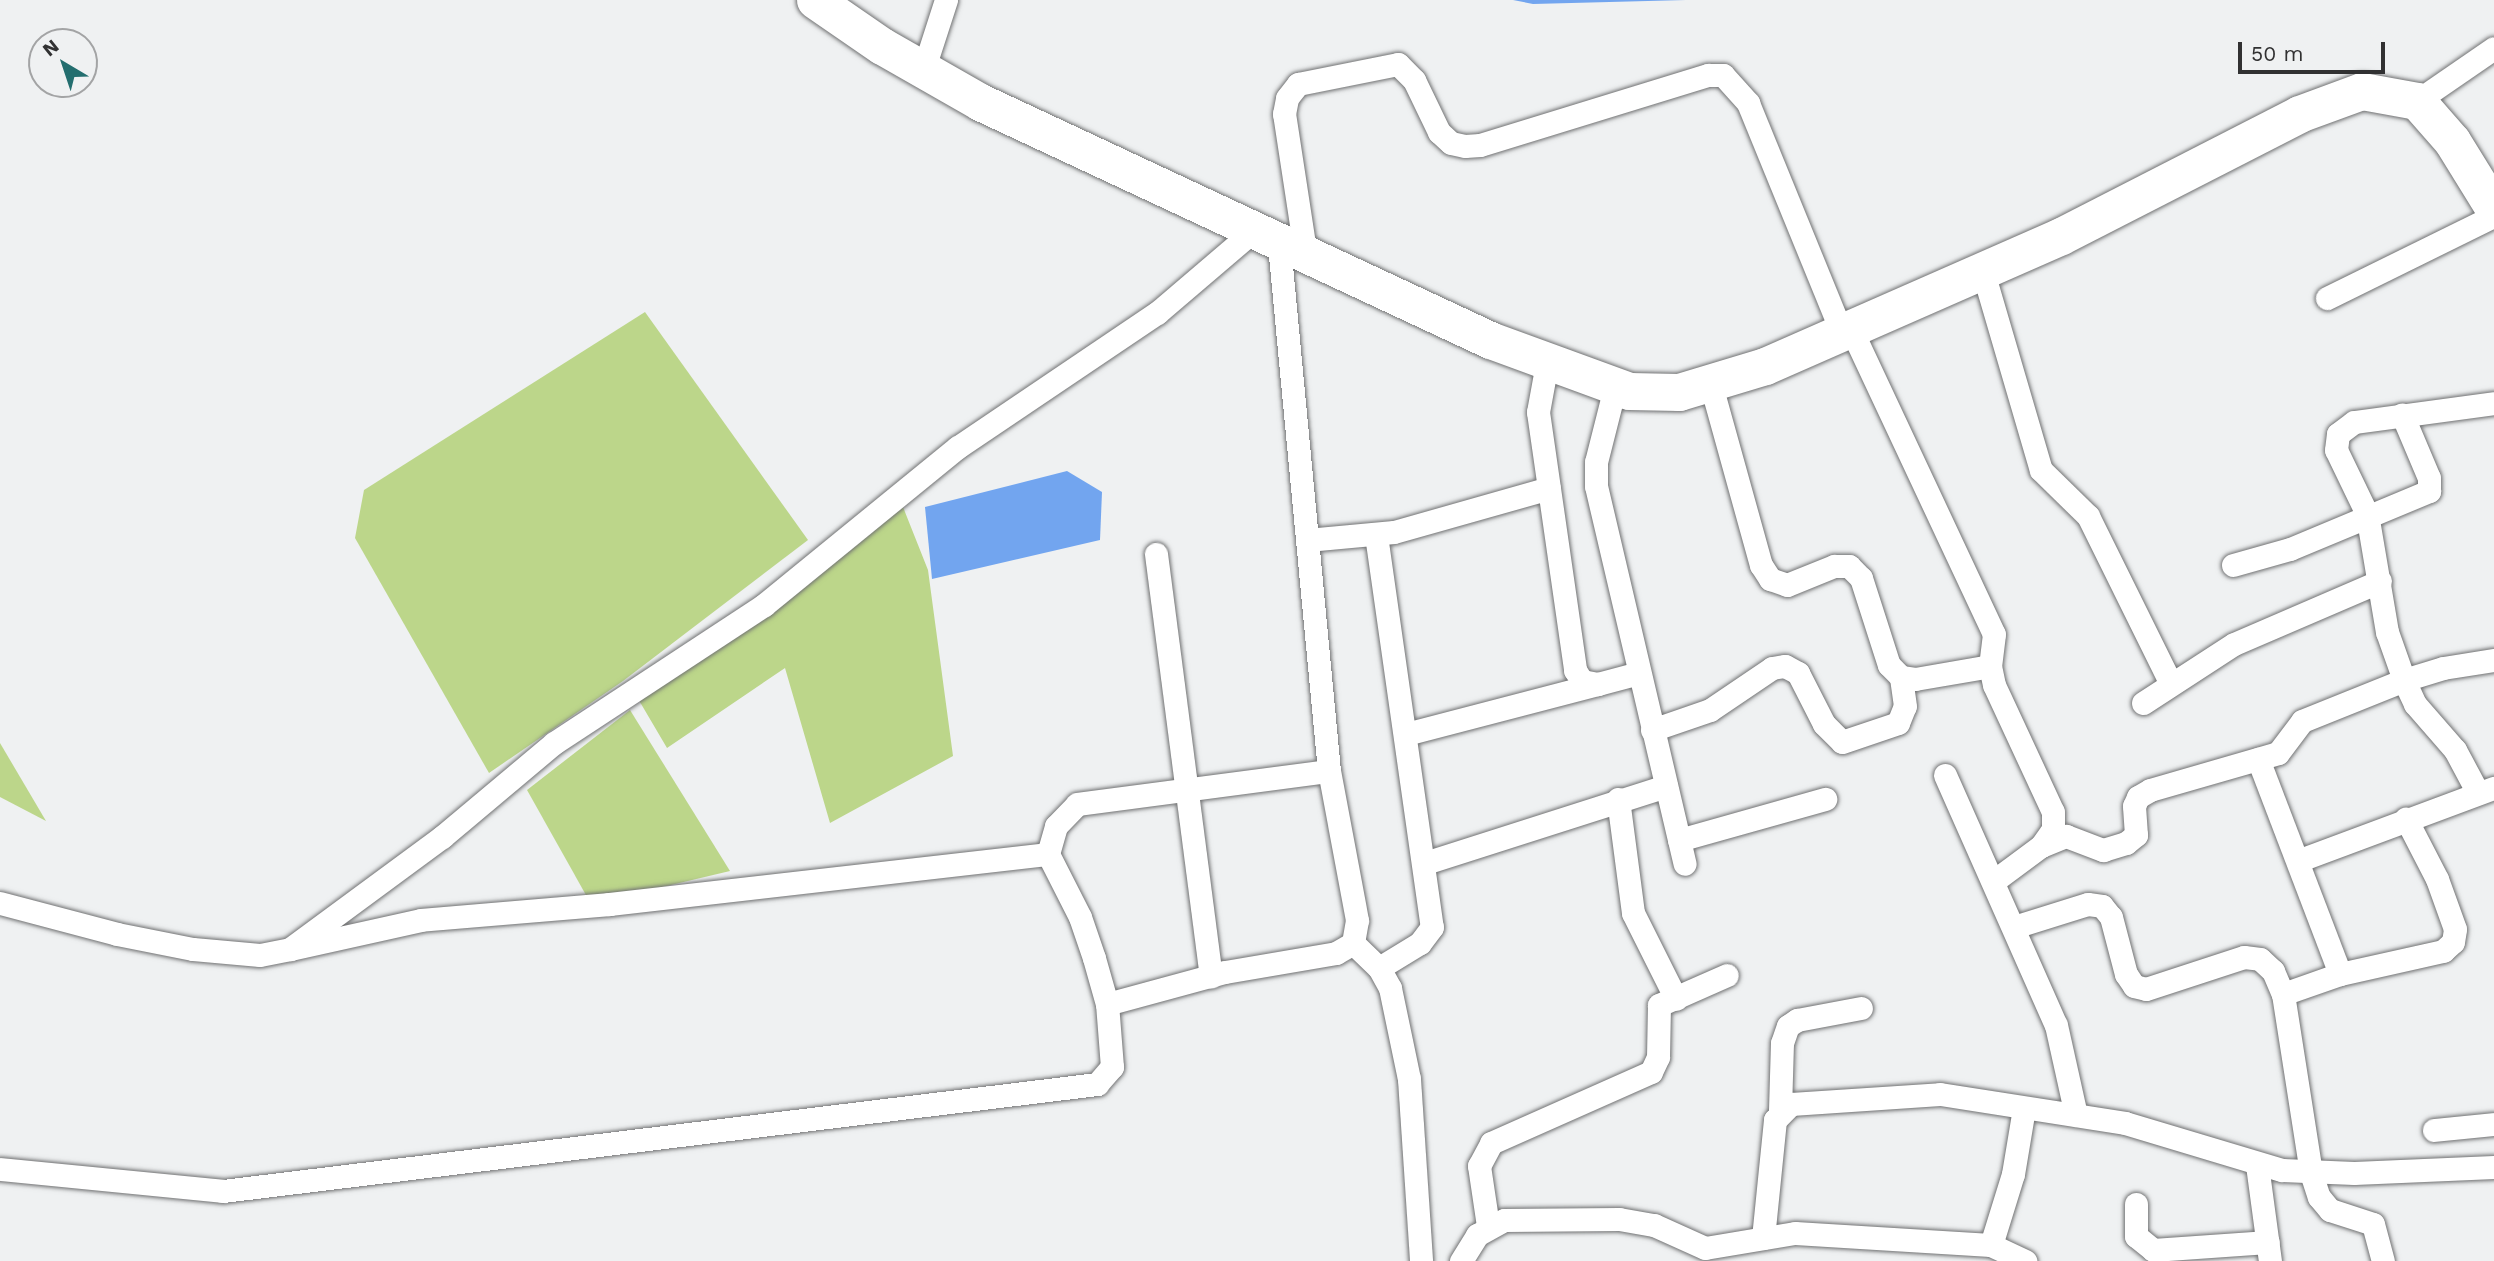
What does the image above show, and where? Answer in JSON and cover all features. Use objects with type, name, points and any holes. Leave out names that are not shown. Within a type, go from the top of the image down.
[{"type":"main road","points":[[815,0],[923,71],[1279,244],[1548,363],[1615,387],[1679,392],[1712,385],[1847,331],[1983,272],[2332,100],[2362,91],[2417,101],[2452,141],[2494,209]]},
{"type":"street","points":[[923,71],[946,0]]},
{"type":"street","points":[[2417,101],[2494,48]]},
{"type":"street","points":[[1107,1004],[1211,976],[1336,953],[1353,943],[1357,920],[1329,771],[1279,244],[1284,114],[1287,98],[1298,84],[1398,64],[1413,80],[1439,132],[1451,143],[1465,146],[1480,145],[1708,75],[1723,75],[1748,103],[1847,331],[1994,634],[1990,666],[1994,685],[2053,812],[2053,829],[2041,846]]},
{"type":"street","points":[[2327,298],[2494,216]]},
{"type":"street","points":[[290,948],[442,837],[554,743],[764,605],[958,447],[1157,313],[1279,244]]},
{"type":"street","points":[[1983,272],[2041,470],[2088,516],[2171,684]]},
{"type":"street","points":[[1548,363],[1538,412],[1575,670],[1582,681],[1598,684]]},
{"type":"street","points":[[1652,730],[1710,710],[1772,668],[1785,666],[1798,673],[1824,724],[1842,742],[1898,723],[1905,706],[1900,677],[1889,665],[1861,579],[1849,566],[1834,566],[1787,585],[1770,579],[1761,565],[1712,385]]},
{"type":"street","points":[[1615,387],[1596,462],[1596,486],[1685,864]]},
{"type":"street","points":[[2300,860],[2486,791],[2415,704],[2404,680],[2387,632],[2367,514],[2336,450],[2338,434],[2354,422],[2494,403]]},
{"type":"street","points":[[2233,565],[2290,549],[2367,514],[2417,500],[2429,491],[2429,478],[2402,414]]},
{"type":"street","points":[[1307,541],[1376,535],[1464,516],[1549,488]]},
{"type":"street","points":[[1376,535],[1425,863],[1432,927],[1420,943],[1379,968]]},
{"type":"street","points":[[1156,554],[1189,788],[1211,976]]},
{"type":"street","points":[[2143,703],[2260,630],[2380,581]]},
{"type":"street","points":[[1995,880],[2041,846],[2067,836],[2104,850],[2126,843],[2136,835],[2134,806],[2138,797],[2278,753],[2302,721],[2404,680],[2443,668],[2494,660]]},
{"type":"street","points":[[1900,677],[1915,679],[1990,666]]},
{"type":"street","points":[[1406,734],[1639,673]]},
{"type":"street","points":[[2258,759],[2300,860],[2340,974]]},
{"type":"street","points":[[0,1169],[223,1191],[1097,1084],[1112,1067],[1107,1004],[1080,917],[1048,854],[1056,826],[1077,804],[1329,771]]},
{"type":"street","points":[[1945,775],[1995,880],[2065,1051],[2076,1115]]},
{"type":"street","points":[[1425,863],[1618,799],[1666,786]]},
{"type":"street","points":[[1618,799],[1633,913],[1676,999]]},
{"type":"street","points":[[1679,840],[1825,799]]},
{"type":"street","points":[[2283,994],[2340,974],[2443,951],[2453,942],[2455,929],[2437,879],[2406,819]]},
{"type":"street","points":[[0,903],[117,934],[193,949],[260,955],[421,920],[610,904],[1048,854]]},
{"type":"street","points":[[2014,927],[2088,904],[2102,906],[2111,917],[2134,986],[2146,989],[2244,957],[2260,959],[2273,971],[2283,994],[2311,1173],[2319,1197],[2330,1210],[2373,1224],[2384,1261]]},
{"type":"street","points":[[1353,943],[1379,968],[1390,988],[1409,1079],[1421,1261]]},
{"type":"street","points":[[1488,1226],[1479,1167],[1491,1143],[1651,1072],[1658,1057],[1657,1008],[1727,975]]},
{"type":"street","points":[[1763,1238],[1775,1120],[1780,1110],[1782,1043],[1788,1026],[1861,1008]]},
{"type":"street","points":[[1780,1110],[1790,1104],[1940,1094],[2126,1123],[2258,1165],[2311,1173],[2494,1167]]},
{"type":"street","points":[[1991,1245],[2013,1174],[2024,1108]]},
{"type":"street","points":[[2434,1130],[2494,1124]]},
{"type":"street","points":[[2136,1204],[2136,1236],[2153,1250],[2269,1252],[2258,1165]]},
{"type":"street","points":[[1461,1261],[1488,1226],[1504,1220],[1619,1219],[1654,1225],[1718,1255],[1763,1238],[1795,1233],[1991,1245],[2025,1261]]},
{"type":"green space","points":[[645,312],[808,540],[623,681],[489,773],[355,538],[364,490]]},
{"type":"green space","points":[[903,507],[928,570],[953,756],[830,823],[785,668],[667,748],[637,697],[856,530]]},
{"type":"green space","points":[[630,710],[730,871],[591,904],[527,790]]},
{"type":"green space","points":[[0,743],[46,821],[0,797]]},
{"type":"water","points":[[1513,0],[1686,0],[1533,4]]},
{"type":"water","points":[[1067,471],[1102,492],[1100,540],[932,579],[925,507]]}]
